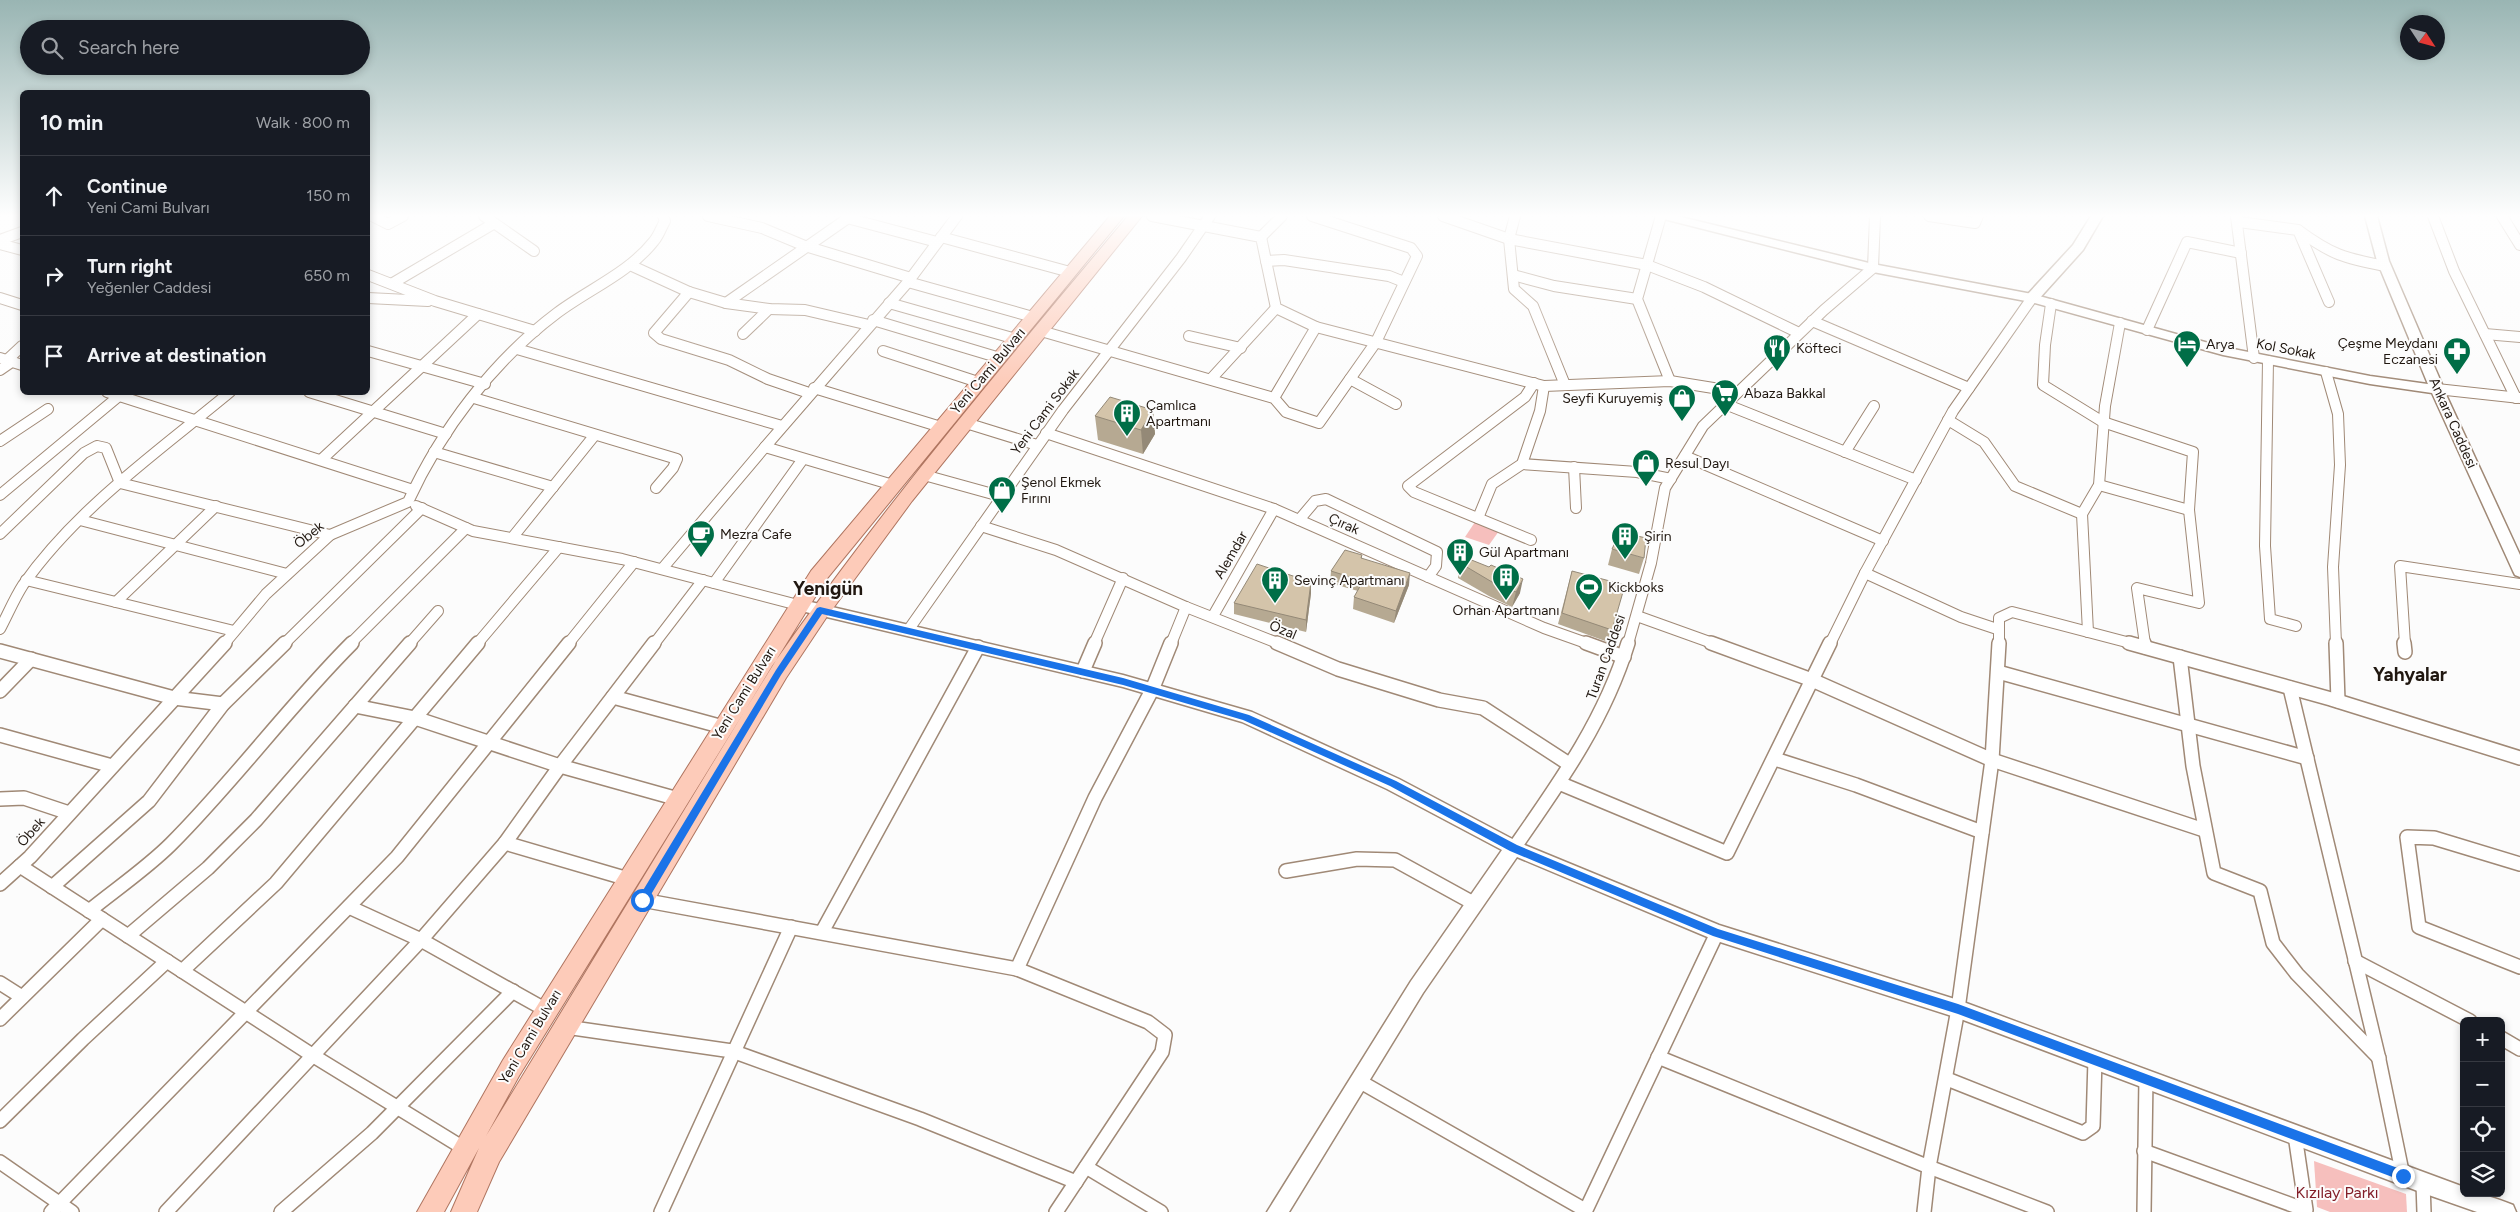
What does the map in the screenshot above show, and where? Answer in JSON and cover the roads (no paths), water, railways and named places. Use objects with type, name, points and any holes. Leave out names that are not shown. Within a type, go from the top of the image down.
[{"type":"main road","name":"Yeni Cami Bulvarı","points":[[464,1212],[490,1153],[778,672],[820,610],[966,423],[1037,324],[1070,273]]},
{"type":"main road","name":"Yeni Cami Bulvarı","points":[[430,1212],[546,1010],[798,605],[822,570],[978,382],[1016,339],[1037,324],[1084,273]]},
{"type":"main road","points":[[2032,298],[2055,273]]},
{"type":"main road","name":"Ankara Caddesi","points":[[2388,273],[2437,389]]},
{"type":"street","points":[[393,283],[411,273]]},
{"type":"street","points":[[616,273],[588,290],[536,331],[485,384],[434,452],[420,474],[408,502],[466,528],[634,562],[798,605],[909,629],[1083,672],[1246,717],[1393,784],[1514,848],[1716,933],[1958,1009],[2403,1176],[2506,1212]]},
{"type":"street","points":[[648,273],[690,292],[726,302],[769,309],[805,310],[871,322],[1000,358]]},
{"type":"street","points":[[726,302],[768,273]]},
{"type":"street","points":[[886,273],[1109,349],[1274,398],[1286,412],[1319,423],[1376,342],[1409,273]]},
{"type":"street","points":[[662,569],[811,390],[914,273]]},
{"type":"street","name":"Yeni Cami Sokak","points":[[909,629],[1037,445],[1109,349],[1171,273]]},
{"type":"street","points":[[1269,273],[1276,308]]},
{"type":"street","points":[[1365,273],[1389,276],[1404,282]]},
{"type":"street","points":[[1645,273],[1637,299],[1670,381]]},
{"type":"street","points":[[1667,273],[1704,287],[1799,334]]},
{"type":"street","name":"Turan Caddesi","points":[[1514,848],[1559,783],[1568,764],[1600,716],[1638,616],[1651,564],[1665,488],[1702,426],[1799,334],[1868,273]]},
{"type":"street","name":"Kol Sokak","points":[[1897,273],[2032,298],[2120,324],[2254,358],[2326,372],[2437,389]]},
{"type":"street","points":[[2147,330],[2172,273]]},
{"type":"street","points":[[2243,273],[2254,358]]},
{"type":"street","points":[[2316,273],[2329,302]]},
{"type":"street","points":[[2455,273],[2518,398]]},
{"type":"street","points":[[1565,385],[1532,306],[1514,288],[1513,275],[1554,286],[1637,299]]},
{"type":"street","points":[[370,276],[393,283],[435,301],[536,331]]},
{"type":"street","points":[[690,292],[654,333],[661,339],[728,360],[768,379],[941,427]]},
{"type":"street","points":[[0,298],[20,304]]},
{"type":"street","points":[[370,298],[435,301]]},
{"type":"street","points":[[1559,783],[1727,853],[1882,540],[1948,420],[2032,298]]},
{"type":"street","points":[[889,303],[1016,339]]},
{"type":"street","points":[[2051,304],[2045,345],[2043,385],[2104,422],[2192,452],[2189,510],[2199,603],[2137,588],[2144,647]]},
{"type":"street","points":[[1211,379],[1276,308]]},
{"type":"street","points":[[1276,308],[1316,326],[1539,384],[1565,385],[1670,381],[1738,392]]},
{"type":"street","points":[[743,334],[769,309]]},
{"type":"street","points":[[321,460],[371,411],[478,314]]},
{"type":"street","points":[[1812,322],[1969,388]]},
{"type":"street","points":[[2088,632],[2082,514],[2099,485],[2104,422],[2120,324]]},
{"type":"street","points":[[1274,398],[1316,326]]},
{"type":"street","points":[[2485,334],[2520,337]]},
{"type":"street","points":[[1189,336],[1241,348]]},
{"type":"street","points":[[0,370],[11,361],[20,349]]},
{"type":"street","points":[[517,349],[782,426]]},
{"type":"street","points":[[883,351],[978,382]]},
{"type":"street","points":[[370,352],[485,384]]},
{"type":"street","points":[[2268,361],[2265,546],[2270,619],[2296,626]]},
{"type":"street","points":[[2326,372],[2338,414],[2340,465],[2333,567],[2338,701]]},
{"type":"street","points":[[1350,379],[1396,404]]},
{"type":"street","points":[[1478,518],[1492,484],[1522,464],[1540,411],[1539,384]]},
{"type":"street","points":[[1531,540],[1414,492],[1408,486],[1525,397],[1539,384]]},
{"type":"street","points":[[2437,389],[2518,398]]},
{"type":"street","name":"Ankara Caddesi","points":[[2437,389],[2520,571]]},
{"type":"street","points":[[116,395],[413,490]]},
{"type":"street","points":[[0,629],[26,580],[80,520],[120,483],[226,395]]},
{"type":"street","points":[[319,395],[446,434]]},
{"type":"street","points":[[0,495],[119,396]]},
{"type":"street","points":[[474,398],[594,436],[677,459],[673,468],[656,488]]},
{"type":"street","points":[[1725,404],[1916,480]]},
{"type":"street","points":[[1845,452],[1874,406]]},
{"type":"street","points":[[0,441],[48,409]]},
{"type":"street","points":[[1948,420],[1984,442],[2015,486],[2082,514]]},
{"type":"street","points":[[966,423],[1037,445]]},
{"type":"street","name":"Çırak","points":[[1046,433],[1274,509],[1544,628],[1624,657]]},
{"type":"street","points":[[512,538],[594,436]]},
{"type":"street","points":[[0,534],[84,453],[97,446],[106,448],[120,483]]},
{"type":"street","points":[[765,447],[892,485]]},
{"type":"street","points":[[434,452],[553,487]]},
{"type":"street","points":[[1685,456],[1882,540]]},
{"type":"street","points":[[166,1212],[421,940],[505,843],[560,766],[613,697],[708,581],[803,459]]},
{"type":"street","points":[[1522,464],[1637,472],[1671,479]]},
{"type":"street","points":[[1574,468],[1576,508]]},
{"type":"street","points":[[924,475],[1000,496]]},
{"type":"street","points":[[120,483],[330,535]]},
{"type":"street","points":[[2099,485],[2189,510]]},
{"type":"street","points":[[1299,520],[1315,501],[1326,499],[1437,552],[1436,566],[1428,577]]},
{"type":"street","name":"Öbek","points":[[0,884],[20,866],[287,574],[330,535],[408,502]]},
{"type":"street","points":[[116,602],[174,544],[216,506]]},
{"type":"street","points":[[52,887],[149,801],[223,704],[422,508]]},
{"type":"street","name":"Alemdar","points":[[1213,616],[1274,509]]},
{"type":"street","points":[[80,520],[287,574]]},
{"type":"street","name":"Özal","points":[[981,526],[1056,550],[1186,607],[1213,616],[1338,669],[1439,700],[1483,708],[1568,764]]},
{"type":"street","points":[[89,911],[170,845],[264,743],[325,670],[466,528]]},
{"type":"street","points":[[182,971],[276,883],[559,547]]},
{"type":"street","points":[[0,1162],[61,1209],[246,1013],[397,857],[634,562]]},
{"type":"street","points":[[2404,652],[2400,566],[2520,584]]},
{"type":"street","points":[[1865,573],[1961,617],[1997,629]]},
{"type":"street","points":[[1083,672],[1123,578]]},
{"type":"street","points":[[26,580],[234,632]]},
{"type":"street","points":[[1017,969],[1095,798],[1152,690],[1186,607]]},
{"type":"street","points":[[128,936],[208,868],[256,820],[438,611]]},
{"type":"street","points":[[1924,1212],[1929,1167],[1947,1079],[1958,1009],[1992,760],[1998,672],[1997,629],[1999,618],[2012,612],[2144,647],[2338,701],[2520,758]]},
{"type":"street","points":[[1638,616],[1812,680],[1992,760],[2204,830]]},
{"type":"street","points":[[822,932],[978,647]]},
{"type":"street","points":[[0,651],[174,698],[223,704]]},
{"type":"street","points":[[2180,657],[2187,724],[2204,830],[2214,873],[2260,890],[2273,943],[2296,974],[2379,1058]]},
{"type":"street","points":[[0,691],[31,659]]},
{"type":"street","points":[[1998,672],[2307,758]]},
{"type":"street","points":[[2290,688],[2379,1058],[2403,1176]]},
{"type":"street","points":[[613,697],[723,727]]},
{"type":"street","points":[[355,706],[415,718],[560,766],[678,799]]},
{"type":"street","points":[[0,735],[112,766]]},
{"type":"street","points":[[1775,759],[1856,785],[1982,832]]},
{"type":"street","points":[[0,798],[24,798],[68,813]]},
{"type":"street","points":[[2520,864],[2434,838],[2407,837],[2419,927],[2520,966]]},
{"type":"street","points":[[505,843],[628,879]]},
{"type":"street","points":[[1277,1212],[1417,987],[1514,848]]},
{"type":"street","points":[[1286,871],[1379,858],[1395,860],[1475,904]]},
{"type":"street","points":[[20,866],[312,1055],[465,1149]]},
{"type":"street","points":[[642,900],[1017,969],[1148,1022],[1165,1035],[1162,1052],[1056,1212]]},
{"type":"street","points":[[349,907],[421,940],[546,1010]]},
{"type":"street","points":[[0,1019],[102,919]]},
{"type":"street","points":[[660,1212],[732,1051],[791,927]]},
{"type":"street","points":[[1359,1081],[1585,1211],[1716,933]]},
{"type":"street","points":[[2355,961],[2462,1017]]},
{"type":"street","points":[[0,1121],[83,1038],[167,962]]},
{"type":"street","points":[[0,983],[22,997]]},
{"type":"street","points":[[281,1212],[305,1194],[398,1108],[512,991]]},
{"type":"street","points":[[566,1027],[732,1051],[920,1119],[1076,1182]]},
{"type":"street","points":[[2505,1040],[2520,1048]]},
{"type":"street","points":[[1658,1057],[1929,1167],[2047,1212]]},
{"type":"street","points":[[1947,1079],[2083,1133],[2094,1126],[2095,1060]]},
{"type":"street","points":[[2144,1212],[2146,1078]]},
{"type":"street","points":[[2295,1135],[2308,1211]]},
{"type":"street","points":[[2144,1150],[2308,1211]]},
{"type":"street","points":[[1086,1167],[1161,1212]]},
{"type":"street","points":[[2422,1183],[2424,1212]]},
{"type":"place","name":"Arya","points":[[2187,368]]},
{"type":"place","name":"Köfteci","points":[[1777,372]]},
{"type":"place","name":"Çeşme Meydanı Eczanesi","points":[[2457,375]]},
{"type":"place","name":"Abaza Bakkal","points":[[1725,417]]},
{"type":"place","name":"Seyfi Kuruyemiş","points":[[1682,422]]},
{"type":"place","name":"Çamlıca Apartmanı","points":[[1127,437]]},
{"type":"place","name":"Resul Dayı","points":[[1646,487]]},
{"type":"place","name":"Şenol Ekmek Fırını","points":[[1002,514]]},
{"type":"place","name":"Mezra Cafe","points":[[701,558]]},
{"type":"place","name":"Şirin","points":[[1625,560]]},
{"type":"place","name":"Gül Apartmanı","points":[[1460,576]]},
{"type":"place","name":"Orhan Apartmanı","points":[[1506,601]]},
{"type":"place","name":"Sevinç Apartmanı","points":[[1275,604]]},
{"type":"place","name":"Kickboks","points":[[1589,611]]},
{"type":"district","name":"Yenigün","points":[[828,588]]},
{"type":"district","name":"Yahyalar","points":[[2410,674]]},
{"type":"park label","name":"Kızılay Parkı","points":[[2337,1192]]}]
